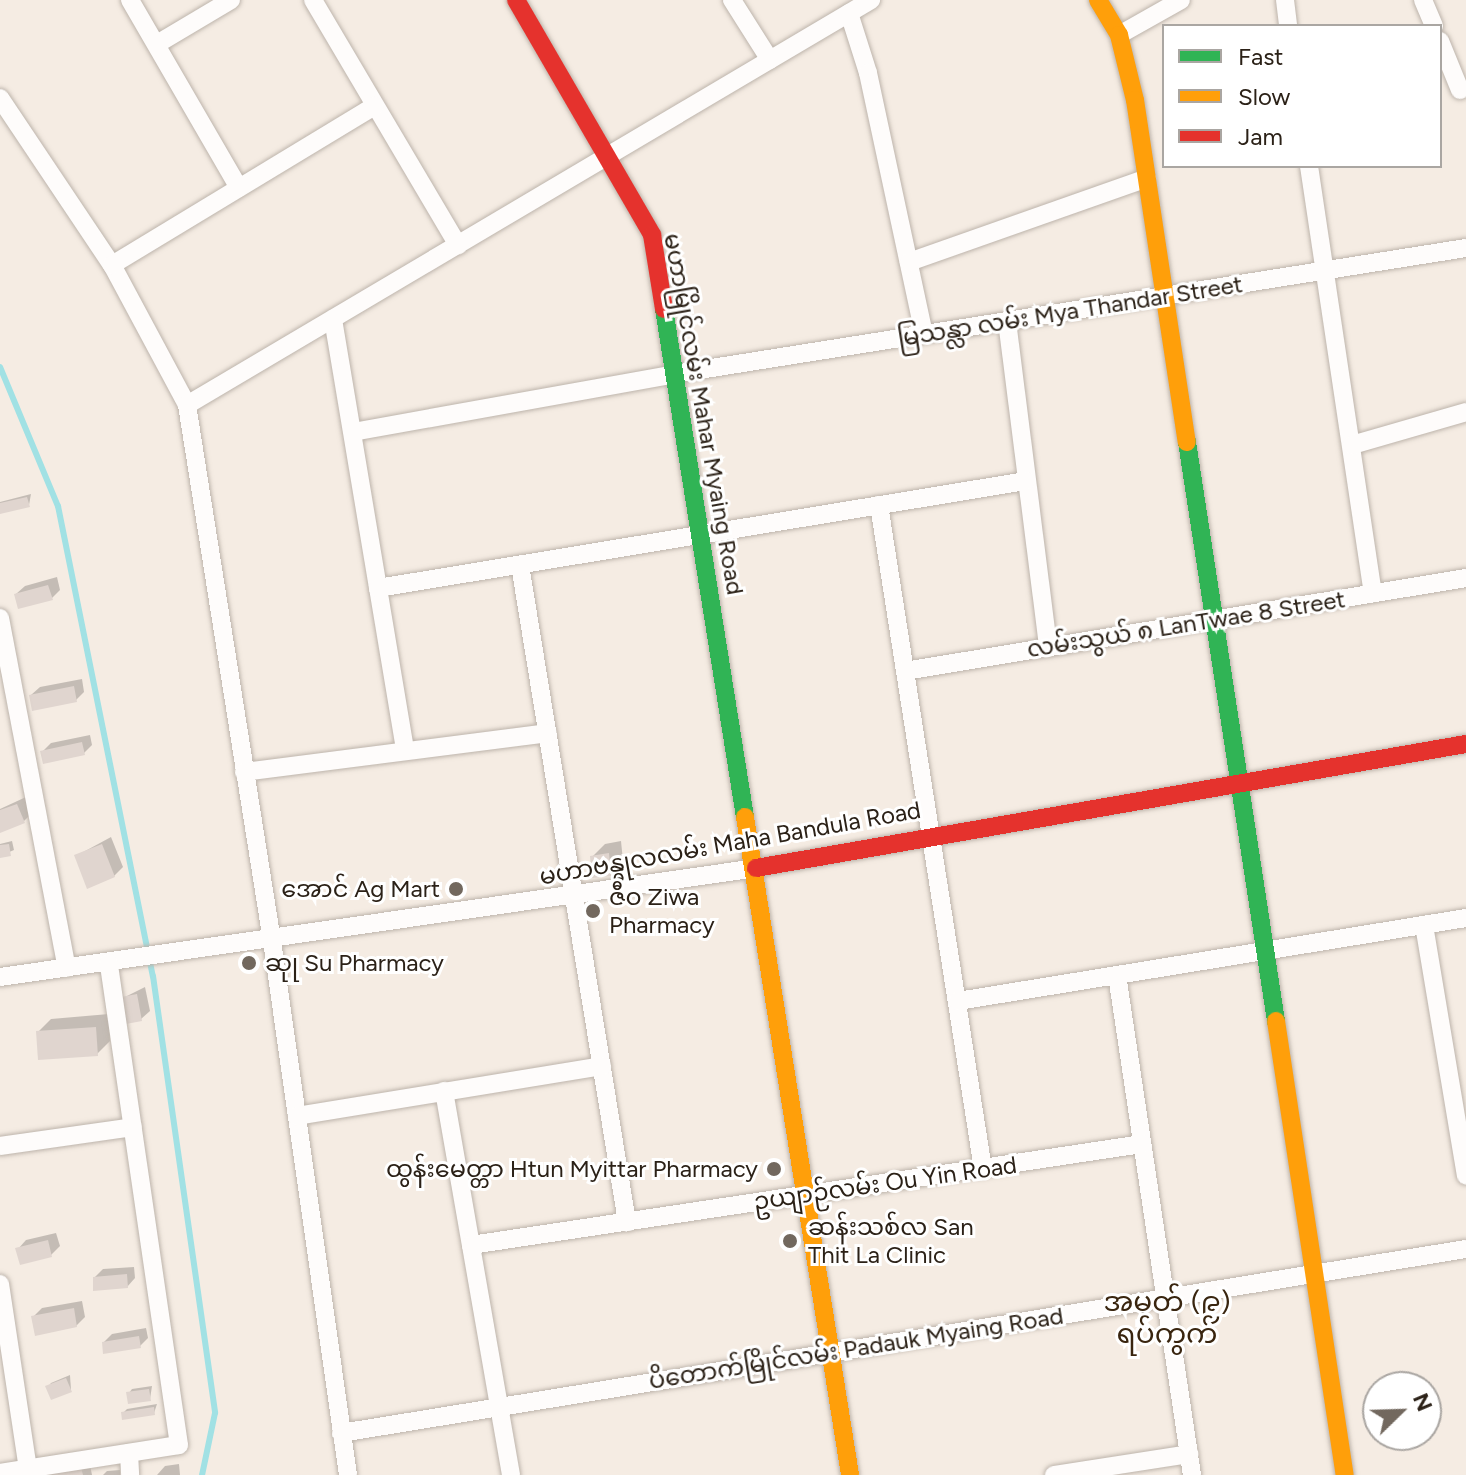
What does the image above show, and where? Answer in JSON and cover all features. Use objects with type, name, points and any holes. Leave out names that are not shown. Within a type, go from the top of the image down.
[{"type":"street","points":[[130,0],[239,188]]},
{"type":"street","points":[[157,44],[231,0]]},
{"type":"street","points":[[313,0],[458,245]]},
{"type":"street","name":"မဟာမြိုင်လမ်း Mahar Myaing Road","points":[[516,0],[652,235],[756,868],[804,1194],[850,1475]]},
{"type":"street","points":[[732,0],[770,60]]},
{"type":"street","points":[[187,405],[871,0]]},
{"type":"street","points":[[1098,0],[1119,35],[1147,178],[1345,1475]]},
{"type":"street","points":[[1119,35],[1181,0]]},
{"type":"street","points":[[1285,0],[1288,24]]},
{"type":"street","points":[[1423,0],[1433,24]]},
{"type":"street","points":[[849,13],[868,73],[924,334]]},
{"type":"street","points":[[1442,45],[1463,89],[1442,94]]},
{"type":"street","points":[[0,98],[112,265],[187,405],[272,941],[348,1475]]},
{"type":"street","points":[[112,265],[375,106]]},
{"type":"street","points":[[1309,168],[1373,593]]},
{"type":"street","points":[[909,262],[1147,178]]},
{"type":"street","name":"မြသန္လာ လမ်း Mya Thandar Street","points":[[353,432],[674,374],[1466,248]]},
{"type":"street","points":[[333,319],[405,750]]},
{"type":"street","points":[[1007,321],[1048,647]]},
{"type":"street","points":[[1352,445],[1466,412]]},
{"type":"street","points":[[378,588],[1026,481]]},
{"type":"street","points":[[879,505],[983,1169]]},
{"type":"street","points":[[520,565],[627,1222]]},
{"type":"street","name":"လမ်းသွယ် ၈ LanTwae 8 Street","points":[[905,671],[1466,578]]},
{"type":"street","points":[[0,618],[67,968]]},
{"type":"street","points":[[244,772],[548,733]]},
{"type":"street","name":"မဟာဗန္ဓုလလမ်း Maha Bandula Road","points":[[0,977],[272,941],[756,868],[931,834],[1466,744]]},
{"type":"street","points":[[958,1001],[1466,918]]},
{"type":"street","points":[[1424,925],[1459,1086],[1466,1176]]},
{"type":"street","points":[[0,1473],[179,1445],[109,963]]},
{"type":"street","points":[[1117,975],[1192,1475]]},
{"type":"street","points":[[297,1116],[602,1066]]},
{"type":"street","points":[[444,1091],[511,1475]]},
{"type":"street","points":[[0,1146],[133,1127]]},
{"type":"street","name":"ဥယျာဉ်လမ်း Ou Yin Road","points":[[471,1245],[1142,1144]]},
{"type":"street","name":"ပိတောက်မြိုင်လမ်း Padauk Myaing Road","points":[[341,1433],[1466,1249]]},
{"type":"street","points":[[0,1284],[28,1469]]},
{"type":"street","points":[[129,1453],[130,1475]]},
{"type":"street","points":[[1054,1475],[1189,1454]]},
{"type":"building","points":[[27,497],[30,507],[0,514],[0,503]]},
{"type":"building","points":[[48,585],[53,600],[18,609],[14,594]]},
{"type":"building","points":[[74,686],[77,702],[32,711],[29,695]]},
{"type":"building","points":[[82,742],[85,755],[43,764],[40,751]]},
{"type":"building","points":[[17,804],[25,823],[0,833],[0,810]]},
{"type":"building","points":[[9,844],[11,856],[0,858],[0,845]]},
{"type":"building","points":[[102,844],[115,877],[87,889],[74,855]]},
{"type":"building","points":[[609,853],[611,876],[592,878],[590,856]]},
{"type":"building","points":[[137,994],[142,1021],[126,1024],[121,997]]},
{"type":"building","points":[[96,1027],[98,1056],[38,1060],[36,1031]]},
{"type":"building","points":[[48,1240],[52,1257],[20,1265],[15,1248]]},
{"type":"building","points":[[127,1274],[128,1288],[93,1291],[93,1277]]},
{"type":"building","points":[[74,1308],[77,1327],[35,1336],[31,1316]]},
{"type":"building","points":[[139,1336],[141,1348],[103,1354],[102,1342]]},
{"type":"building","points":[[66,1378],[72,1392],[51,1400],[45,1386]]},
{"type":"building","points":[[149,1389],[151,1401],[128,1404],[126,1392]]},
{"type":"building","points":[[154,1407],[155,1415],[122,1420],[121,1412]]},
{"type":"building","points":[[81,1467],[83,1475],[50,1474]]},
{"type":"waterway","points":[[0,367],[58,506],[153,976],[215,1413],[202,1475]]},
{"type":"traffic: fast","points":[[664,309],[745,817]]},
{"type":"traffic: fast","points":[[1187,442],[1276,1021]]},
{"type":"traffic: slow","points":[[1098,0],[1119,35],[1135,100],[1187,442]]},
{"type":"traffic: slow","points":[[745,817],[850,1475]]},
{"type":"traffic: slow","points":[[1276,1021],[1345,1475]]},
{"type":"traffic: jam","points":[[516,0],[652,235],[664,309]]},
{"type":"traffic: jam","points":[[756,868],[1466,744]]},
{"type":"place","name":"အောင် Ag Mart","points":[[456,889]]},
{"type":"place","name":"ဇီဝ Ziwa Pharmacy","points":[[593,911]]},
{"type":"place","name":"ဆုု Su Pharmacy","points":[[249,963]]},
{"type":"place","name":"ထွန်းမေတ္တာ Htun Myittar Pharmacy","points":[[774,1169]]},
{"type":"place","name":"ဆန်းသစ်လ San Thit La Clinic","points":[[790,1241]]},
{"type":"district","name":"အမှတ် (၉) ရပ်ကွက်","points":[[1167,1317]]}]
